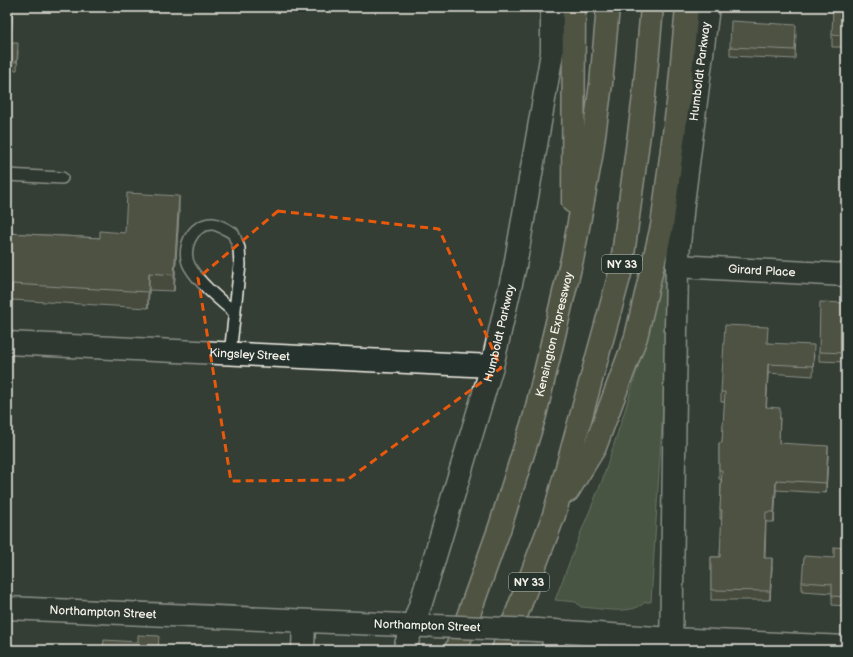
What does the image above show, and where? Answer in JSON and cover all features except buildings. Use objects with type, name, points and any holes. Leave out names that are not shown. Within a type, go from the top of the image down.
[{"type":"highway","points":[[573,254],[574,7]]},
{"type":"highway","name":"Kensington Expressway","points":[[456,650],[500,527],[535,415],[573,254],[592,157],[601,84],[608,7]]},
{"type":"highway","name":"NY 33","points":[[503,650],[554,515],[621,270],[644,96],[652,7]]},
{"type":"highway","points":[[554,515],[595,446],[636,337],[662,226],[679,95],[687,7]]},
{"type":"street","name":"Humboldt Parkway","points":[[404,650],[424,626],[492,366],[515,266],[552,53],[552,7]]},
{"type":"street","name":"Humboldt Parkway","points":[[671,645],[677,266],[683,203],[708,7]]},
{"type":"street","name":"Girard Place","points":[[677,266],[846,275]]},
{"type":"street","name":"Kingsley Street","points":[[7,343],[492,366]]},
{"type":"street","name":"Northampton Street","points":[[7,608],[424,626],[548,637],[671,645],[846,646]]},
{"type":"street","points":[[303,650],[304,622]]},
{"type":"lane","points":[[7,175],[62,178]]},
{"type":"lane","points":[[230,354],[235,313],[240,265],[239,248],[233,233],[214,224],[203,226],[193,233],[187,242],[186,256],[190,266],[213,294],[235,313]]},
{"type":"highlighted area","points":[[278,211],[439,229],[501,368],[347,480],[231,481],[198,278]]},
{"type":"green space","points":[[669,244],[673,246],[651,602],[645,602],[632,609],[615,610],[581,607],[576,602],[555,600],[602,481],[626,407],[650,327]]}]
